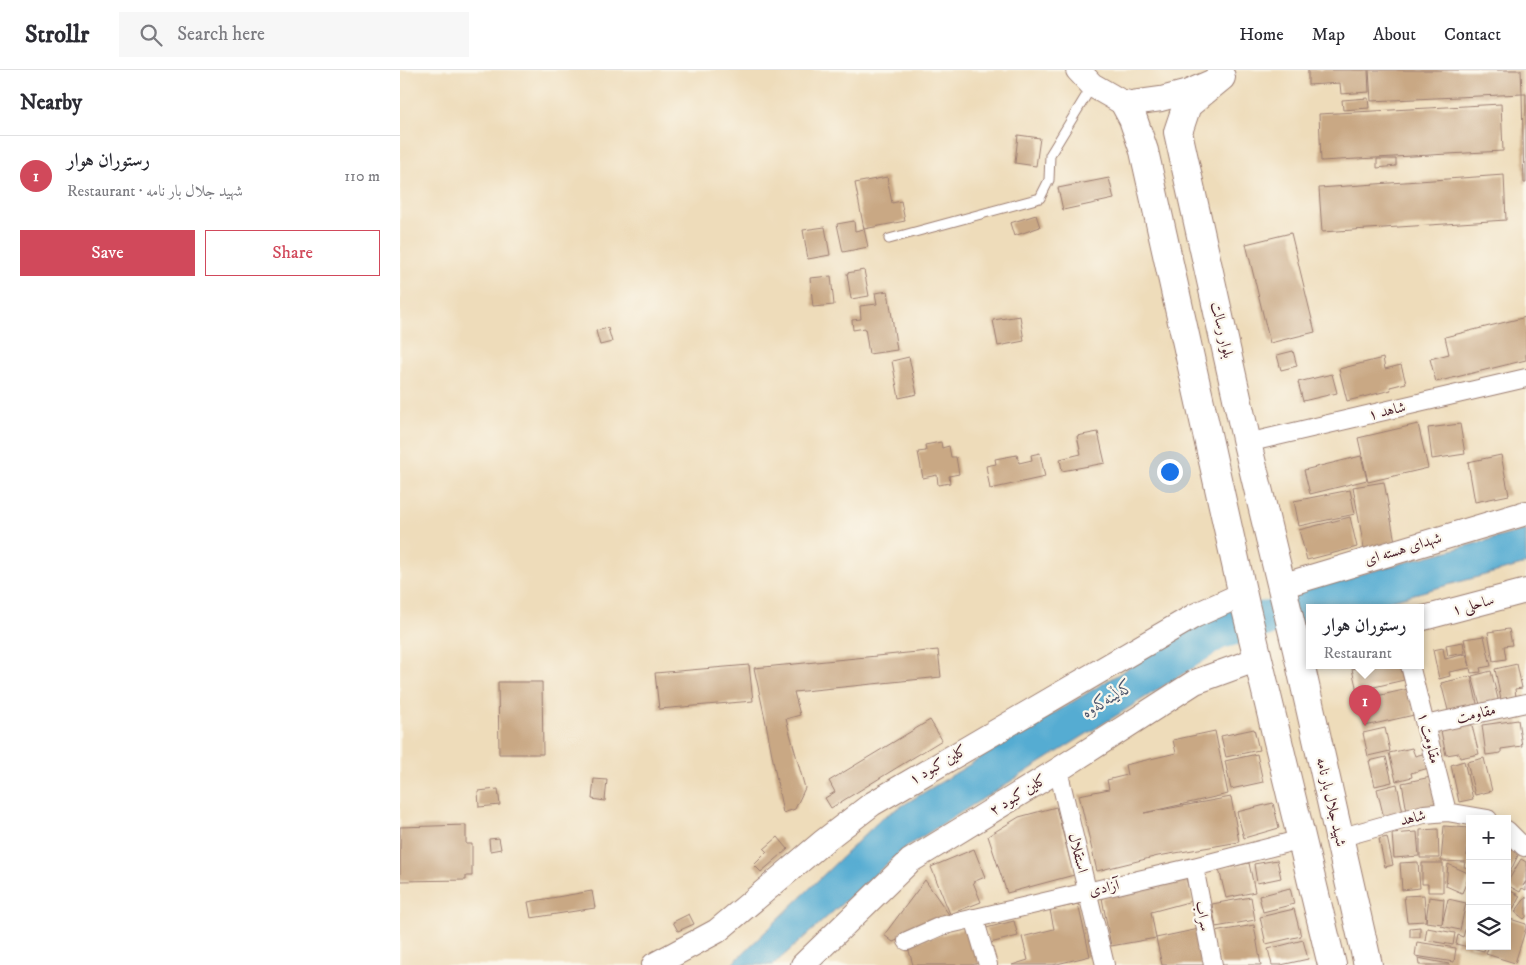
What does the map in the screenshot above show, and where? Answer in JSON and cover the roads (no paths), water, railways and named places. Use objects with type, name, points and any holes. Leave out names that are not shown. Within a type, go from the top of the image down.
[{"type":"main road","name":"بلوار رسالت","points":[[1224,74],[1187,105],[1178,132],[1247,443],[1283,592]]},
{"type":"main road","points":[[1125,104],[1133,118],[1144,151],[1244,602],[1332,965]]},
{"type":"main road","name":"شهید جلال بار نامه","points":[[1283,592],[1300,646],[1339,838],[1368,965]]},
{"type":"street","points":[[1085,78],[1125,104],[1161,99],[1188,92],[1224,74]]},
{"type":"street","name":"شاهد ۱","points":[[1247,443],[1526,378]]},
{"type":"street","name":"شهدای هسته ای","points":[[1283,592],[1526,513]]},
{"type":"street","name":"ساحلی ۱","points":[[1424,618],[1526,591]]},
{"type":"street","name":"کلین کبود ۱","points":[[654,965],[716,931],[824,841],[872,804],[1194,616],[1244,602]]},
{"type":"street","name":"کلین کبود ۲","points":[[807,964],[910,861],[1058,770],[1195,682],[1257,655]]},
{"type":"street","name":"مقاومت ۱","points":[[1411,669],[1447,812]]},
{"type":"street","name":"مقاومت","points":[[1425,726],[1526,703]]},
{"type":"street","name":"استقلال","points":[[1058,770],[1104,965]]},
{"type":"street","name":"شاهد","points":[[1339,838],[1424,814],[1447,812],[1466,815]]},
{"type":"street","points":[[1511,834],[1525,847]]},
{"type":"street","name":"آزادی","points":[[907,941],[941,926],[1194,868],[1302,840]]},
{"type":"street","name":"سراب","points":[[1194,868],[1213,965]]},
{"type":"street","points":[[974,918],[988,965]]},
{"type":"lane","points":[[889,239],[1040,198],[1048,180],[1050,155],[1085,78]]},
{"type":"water","points":[[1526,530],[1526,564],[1377,604],[1325,604],[1321,585]]},
{"type":"water","points":[[1218,619],[1226,647],[907,846],[773,965],[731,965],[882,818],[1204,622]]},
{"type":"waterway","name":"کەڵینەکەوە","points":[[1320,604],[1372,590]]},
{"type":"waterway","name":"کەڵینەکەوە","points":[[1178,656],[1217,632],[1306,608]]},
{"type":"place","name":"رستوران هوار","points":[[1365,726]]}]
